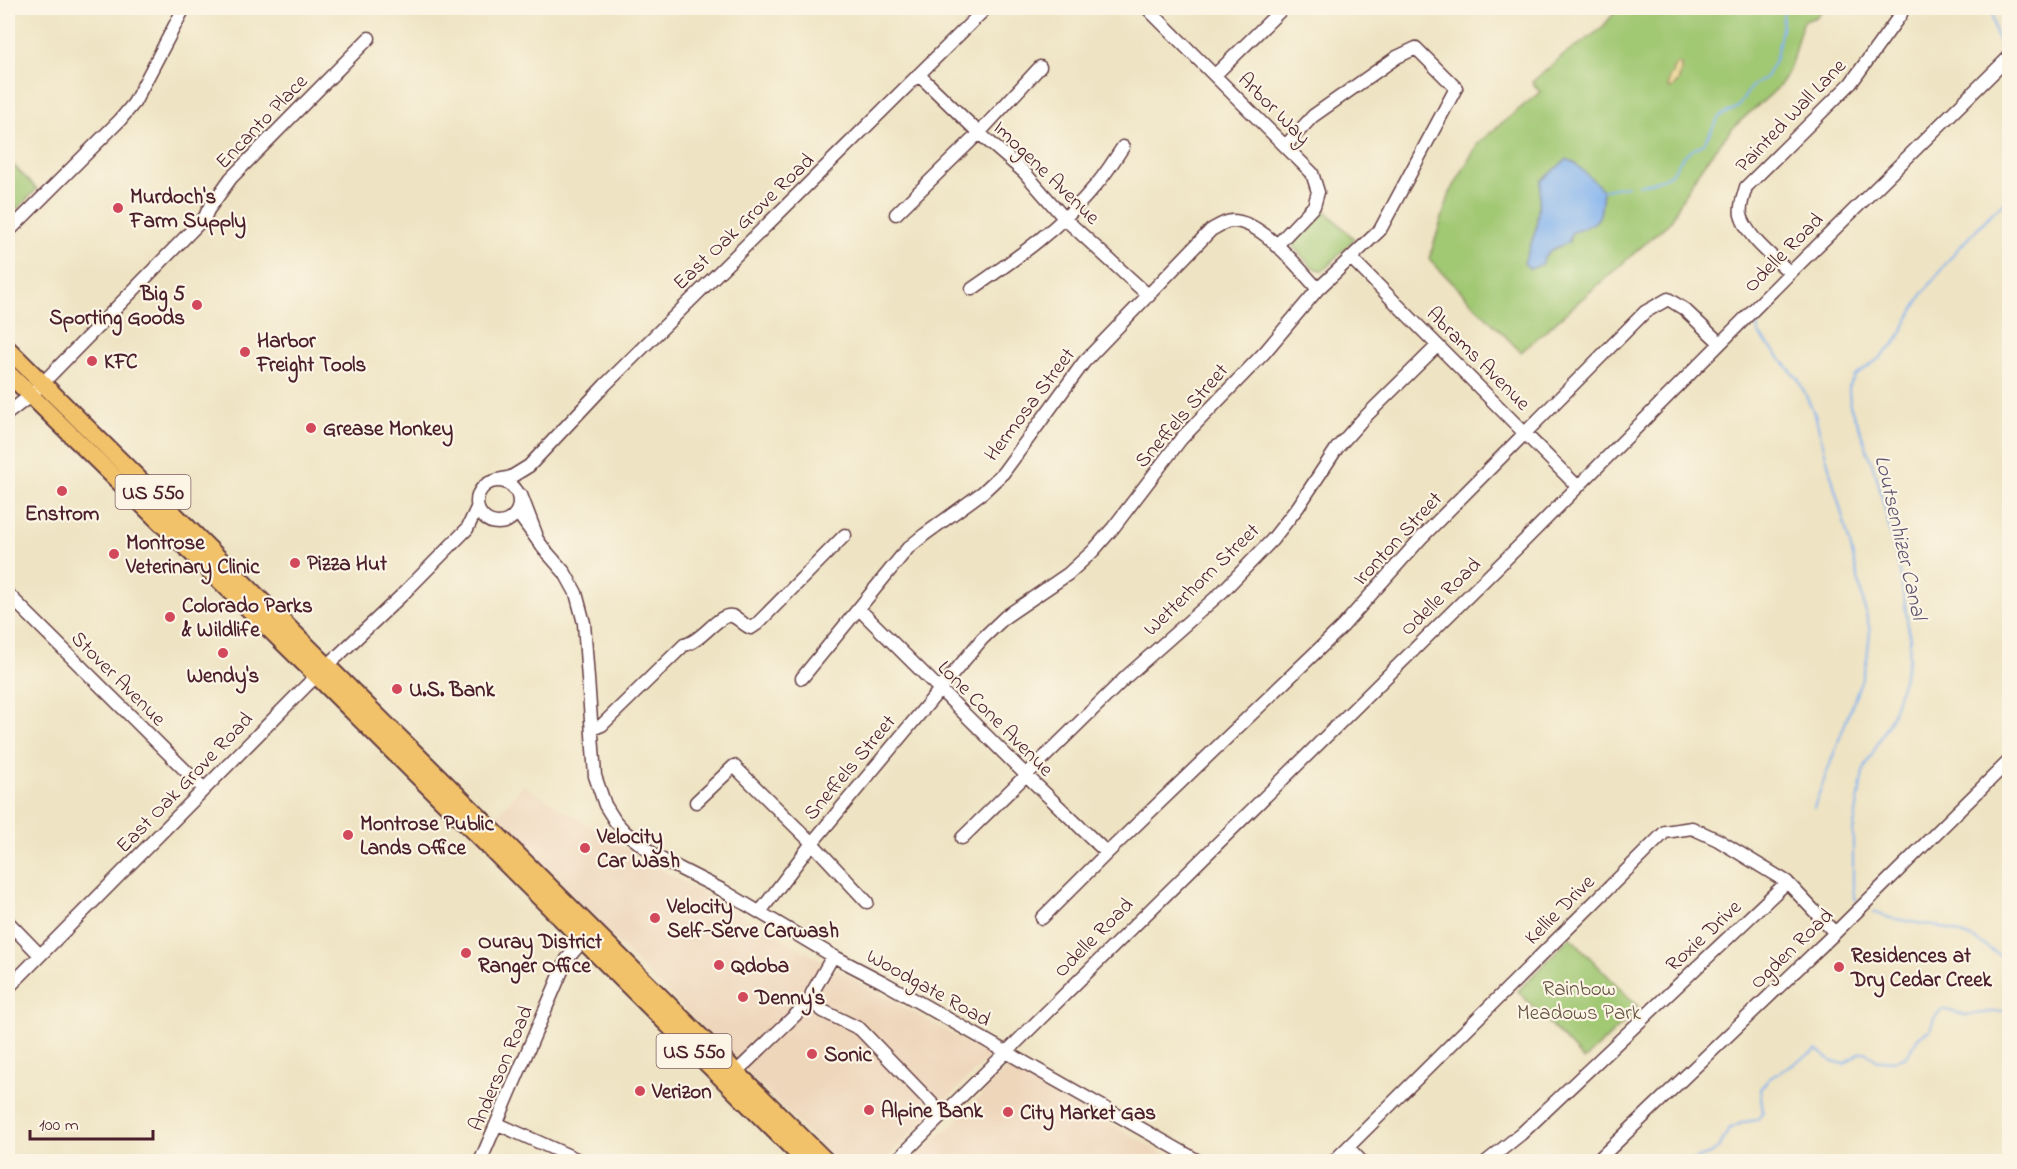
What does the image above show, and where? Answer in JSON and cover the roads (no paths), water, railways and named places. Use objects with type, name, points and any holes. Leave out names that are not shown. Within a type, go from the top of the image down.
[{"type":"highway","name":"US 550","points":[[8,349],[322,671],[731,1077],[806,1161]]},
{"type":"highway","name":"US 550","points":[[8,374],[322,671]]},
{"type":"highway","name":"US 550","points":[[731,1077],[827,1161]]},
{"type":"street","points":[[8,232],[134,103],[184,8]]},
{"type":"street","name":"East Oak Grove Road","points":[[497,480],[511,477],[529,466],[629,361],[987,8]]},
{"type":"street","name":"Arbor Way","points":[[1147,8],[1312,173],[1318,192],[1314,206],[1276,246]]},
{"type":"street","points":[[1215,75],[1283,8]]},
{"type":"street","name":"Painted Wall Lane","points":[[1790,273],[1751,235],[1740,213],[1746,187],[1851,83],[1901,14]]},
{"type":"street","name":"Encanto Place","points":[[8,413],[30,396],[205,217],[231,178],[369,38]]},
{"type":"street","name":"Sneffels Street","points":[[760,912],[812,843],[982,639],[1005,617],[1068,574],[1093,551],[1180,439],[1265,352],[1318,289],[1380,230],[1456,88],[1416,48],[1397,57],[1313,116],[1285,146]]},
{"type":"street","name":"Odelle Road","points":[[895,1161],[2010,56]]},
{"type":"street","points":[[896,214],[979,133],[1040,67]]},
{"type":"street","name":"Imogene Avenue","points":[[919,75],[979,133],[1024,172],[1065,219],[1149,296]]},
{"type":"street","points":[[972,289],[1025,253],[1065,219],[1097,184],[1123,147]]},
{"type":"street","name":"Hermosa Street","points":[[802,678],[908,548],[983,492],[1003,473],[1084,362],[1211,230],[1230,221],[1245,223],[1259,230],[1276,246]]},
{"type":"street","points":[[1276,246],[1318,289]]},
{"type":"street","name":"Abrams Avenue","points":[[1351,258],[1578,486]]},
{"type":"street","name":"Ironton Street","points":[[1042,918],[1107,852],[1343,626],[1421,538],[1645,312],[1668,299],[1684,309],[1720,343]]},
{"type":"street","name":"Wetterhorn Street","points":[[962,838],[1127,676],[1222,592],[1272,540],[1298,507],[1337,448],[1437,345]]},
{"type":"street","name":"East Oak Grove Road","points":[[518,488],[529,466]]},
{"type":"street","points":[[497,480],[518,488],[517,512],[506,522],[489,522],[484,519],[477,508],[476,501],[478,493],[486,485],[497,480]]},
{"type":"street","name":"Woodgate Road","points":[[518,488],[540,544]]},
{"type":"street","name":"East Oak Grove Road","points":[[8,988],[322,671],[467,529],[477,508]]},
{"type":"street","name":"Woodgate Road","points":[[517,512],[565,573],[576,593],[584,622],[593,762],[599,790],[609,812],[625,832],[657,857],[687,871],[833,956],[1200,1161]]},
{"type":"street","name":"East Oak Grove Road","points":[[467,529],[489,522]]},
{"type":"street","name":"Woodgate Road","points":[[506,522],[540,544]]},
{"type":"street","points":[[592,729],[602,725],[684,645],[692,644],[720,619],[727,616],[735,617],[746,627],[752,628],[845,536]]},
{"type":"street","name":"Stover Avenue","points":[[8,594],[204,789]]},
{"type":"street","name":"Lone Cone Avenue","points":[[859,609],[1026,776],[1107,852]]},
{"type":"street","name":"Ogden Road","points":[[1596,1161],[1835,933],[2010,760]]},
{"type":"street","points":[[696,802],[734,766],[812,843],[867,902]]},
{"type":"street","name":"Kellie Drive","points":[[1334,1161],[1665,831],[1692,828],[1718,840],[1787,882],[1835,933]]},
{"type":"street","name":"Roxie Drive","points":[[1486,1161],[1521,1134],[1787,882]]},
{"type":"street","points":[[8,922],[40,955]]},
{"type":"street","name":"Anderson Road","points":[[480,1161],[498,1124],[567,959],[588,935]]},
{"type":"street","points":[[731,1077],[810,1001],[812,993],[833,956]]},
{"type":"street","points":[[810,1001],[823,1011],[860,1029],[943,1115]]},
{"type":"street","points":[[498,1124],[583,1161]]},
{"type":"street","points":[[1348,1147],[1362,1161]]},
{"type":"water","points":[[1567,159],[1575,163],[1603,190],[1600,215],[1594,223],[1571,233],[1569,242],[1551,250],[1544,257],[1543,264],[1530,269],[1524,263],[1536,229],[1541,181]]},
{"type":"waterway","points":[[1638,185],[1662,179],[1673,172],[1683,156],[1704,143],[1719,117],[1738,107],[1751,87],[1766,77],[1775,61],[1784,8]]},
{"type":"waterway","name":"Loutsenhizer Canal","points":[[1992,8],[1995,32],[2005,57]]},
{"type":"waterway","points":[[1603,190],[1627,186]]},
{"type":"waterway","name":"Loutsenhizer Canal","points":[[1856,900],[1853,891],[1853,832],[1863,772],[1892,716],[1909,659],[1910,639],[1900,573],[1878,481],[1850,406],[1849,388],[1854,377],[1881,357],[1896,342],[1921,296],[1954,253],[1992,213],[2010,198]]},
{"type":"waterway","points":[[1757,323],[1758,333],[1798,379],[1815,415],[1851,548],[1870,631],[1862,678],[1814,807]]},
{"type":"waterway","name":"Loutsenhizer Canal","points":[[1873,912],[1890,918],[1945,928],[1976,940],[2010,962]]},
{"type":"waterway","points":[[1687,1162],[1710,1154],[1720,1146],[1729,1129],[1744,1122],[1757,1120],[1763,1112],[1760,1089],[1770,1078],[1817,1050],[1831,1061],[1845,1064],[1860,1052],[1865,1052],[1878,1061],[1894,1060],[1907,1056],[1919,1037],[1930,1030],[1934,1018],[1942,1009],[1965,1015],[2010,1010]]},
{"type":"place","name":"Murdoch's Farm Supply","points":[[118,208]]},
{"type":"place","name":"Big 5 Sporting Goods","points":[[197,305]]},
{"type":"place","name":"Harbor Freight Tools","points":[[245,352]]},
{"type":"place","name":"KFC","points":[[92,361]]},
{"type":"place","name":"Grease Monkey","points":[[311,428]]},
{"type":"place","name":"Enstrom","points":[[62,491]]},
{"type":"place","name":"Montrose Veterinary Clinic","points":[[114,554]]},
{"type":"place","name":"Pizza Hut","points":[[295,563]]},
{"type":"place","name":"Colorado Parks & Wildlife","points":[[170,617]]},
{"type":"place","name":"Wendy's","points":[[223,653]]},
{"type":"place","name":"U.S. Bank","points":[[397,689]]},
{"type":"place","name":"Montrose Public Lands Office","points":[[348,835]]},
{"type":"place","name":"Velocity Car Wash","points":[[585,848]]},
{"type":"place","name":"Velocity Self-Serve Carwash","points":[[655,918]]},
{"type":"place","name":"Ouray District Ranger Office","points":[[466,953]]},
{"type":"place","name":"Qdoba","points":[[719,965]]},
{"type":"place","name":"Residences at Dry Cedar Creek","points":[[1839,967]]},
{"type":"place","name":"Denny's","points":[[743,997]]},
{"type":"place","name":"Sonic","points":[[812,1054]]},
{"type":"place","name":"Verizon","points":[[640,1091]]},
{"type":"place","name":"Alpine Bank","points":[[869,1110]]},
{"type":"place","name":"City Market Gas","points":[[1008,1112]]},
{"type":"park label","name":"Rainbow Meadows Park","points":[[1579,1000]]}]
